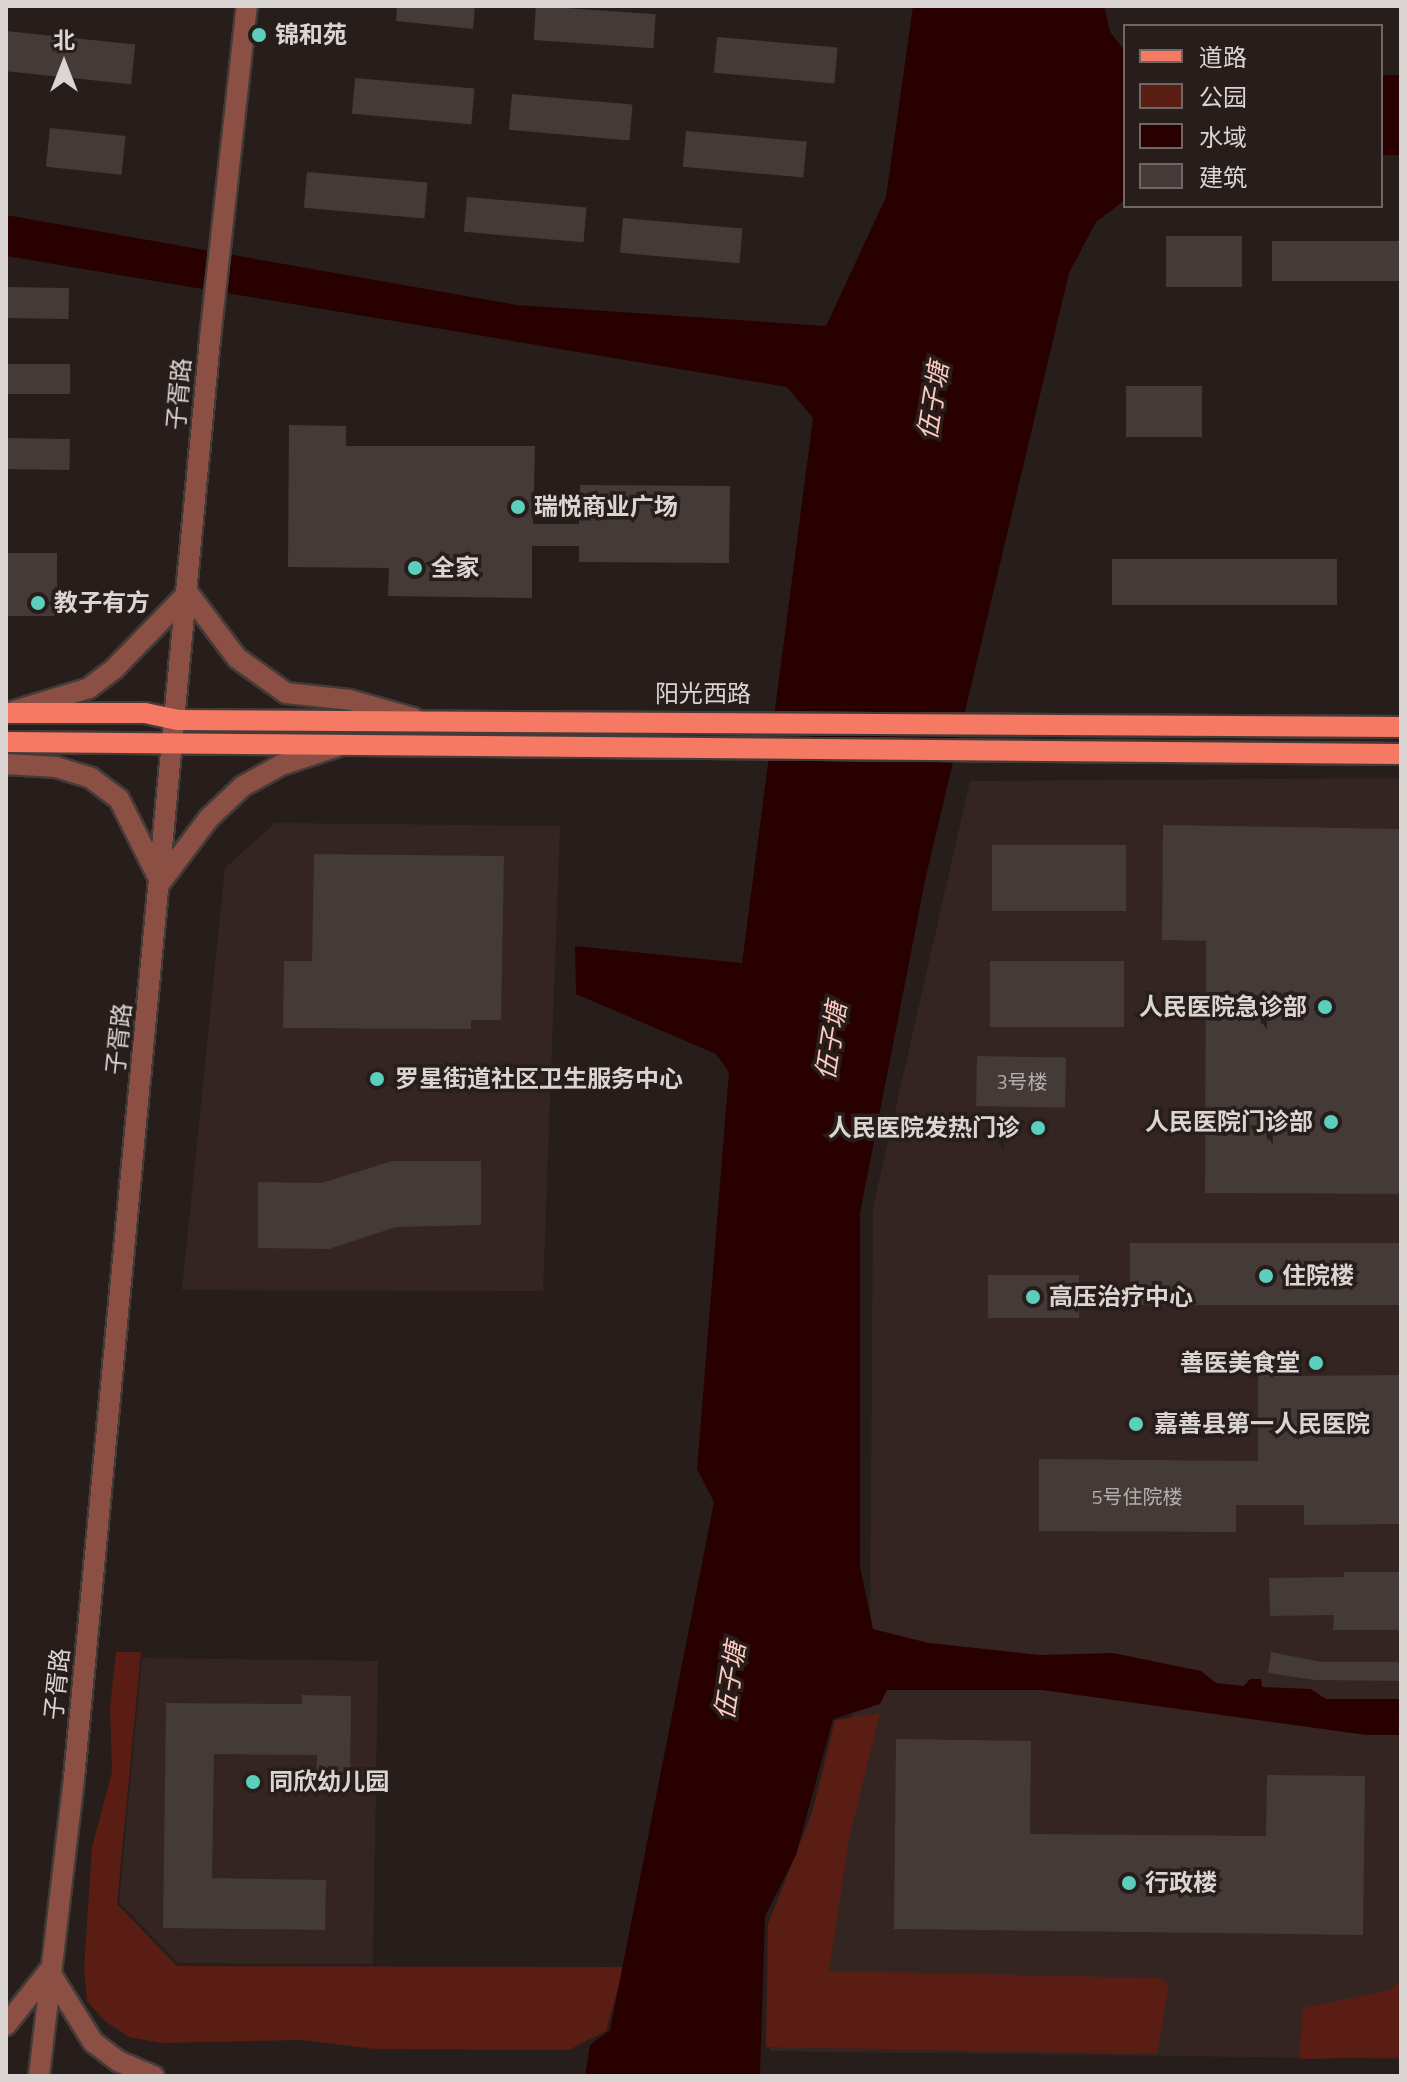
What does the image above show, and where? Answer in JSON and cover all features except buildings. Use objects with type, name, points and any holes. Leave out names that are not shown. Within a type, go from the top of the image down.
[{"type":"main road","name":"阳光西路","points":[[6,713],[145,713],[177,720],[414,718],[1401,727]]},
{"type":"main road","points":[[6,742],[174,746],[734,746],[1401,754]]},
{"type":"street","name":"子胥路","points":[[39,2076],[74,1778],[177,720],[210,339],[247,6]]},
{"type":"street","points":[[6,713],[89,688],[114,669],[188,593],[237,658],[286,693],[350,700],[414,718]]},
{"type":"street","points":[[6,764],[56,767],[91,778],[119,799],[160,883],[209,818],[243,786],[281,765],[338,746]]},
{"type":"street","points":[[6,2025],[49,1971],[93,2042],[118,2061],[154,2076]]},
{"type":"shaded area","name":"嘉善县第一人民医院","points":[[1401,778],[1401,2059],[770,2051],[771,1918],[858,1700],[870,1640],[873,1208],[970,781]]},
{"type":"shaded area","name":"罗星街道社区卫生服务中心","points":[[275,823],[560,826],[543,1291],[182,1290],[225,868]]},
{"type":"shaded area","name":"同欣幼儿园","points":[[142,1658],[378,1661],[373,1964],[178,1963],[119,1902]]},
{"type":"green space","points":[[116,1652],[141,1652],[117,1904],[177,1966],[624,1967],[606,2031],[569,2050],[375,2049],[302,2040],[161,2043],[129,2037],[106,2022],[87,2001],[84,1969],[92,1847],[112,1772],[110,1706]]},
{"type":"green space","points":[[880,1713],[849,1838],[829,1971],[1158,1978],[1169,1984],[1157,2054],[766,2047],[768,1924],[812,1813],[835,1720]]},
{"type":"green space","points":[[1401,1980],[1401,2057],[1299,2059],[1303,2008],[1390,1990]]},
{"type":"water","name":"伍子塘","points":[[913,6],[1104,6],[1110,32],[1123,48],[1123,202],[1096,222],[1069,273],[926,876],[860,1213],[860,1567],[873,1629],[929,1643],[1040,1655],[1113,1653],[1201,1671],[1216,1683],[1244,1686],[1250,1679],[1261,1679],[1262,1687],[1311,1689],[1326,1699],[1401,1699],[1401,1735],[1366,1735],[1042,1690],[887,1690],[880,1704],[833,1719],[796,1855],[765,1916],[760,2076],[585,2076],[590,2045],[610,2030],[714,1502],[697,1469],[729,1072],[716,1054],[576,994],[575,946],[742,963],[813,418],[787,387],[6,256],[6,215],[517,305],[826,326],[886,197]]},
{"type":"water","points":[[1383,75],[1401,75],[1401,155],[1383,155]]},
{"type":"place","name":"锦和苑","points":[[259,35]]},
{"type":"place","name":"瑞悦商业广场","points":[[518,507]]},
{"type":"place","name":"全家","points":[[415,568]]},
{"type":"place","name":"教子有方","points":[[38,603]]},
{"type":"place","name":"人民医院急诊部","points":[[1325,1007]]},
{"type":"place","name":"罗星街道社区卫生服务中心","points":[[377,1079]]},
{"type":"place","name":"人民医院门诊部","points":[[1331,1122]]},
{"type":"place","name":"人民医院发热门诊","points":[[1038,1128]]},
{"type":"place","name":"住院楼","points":[[1266,1276]]},
{"type":"place","name":"高压治疗中心","points":[[1033,1297]]},
{"type":"place","name":"善医美食堂","points":[[1316,1363]]},
{"type":"place","name":"嘉善县第一人民医院","points":[[1136,1424]]},
{"type":"place","name":"同欣幼儿园","points":[[253,1782]]},
{"type":"place","name":"行政楼","points":[[1129,1883]]}]
